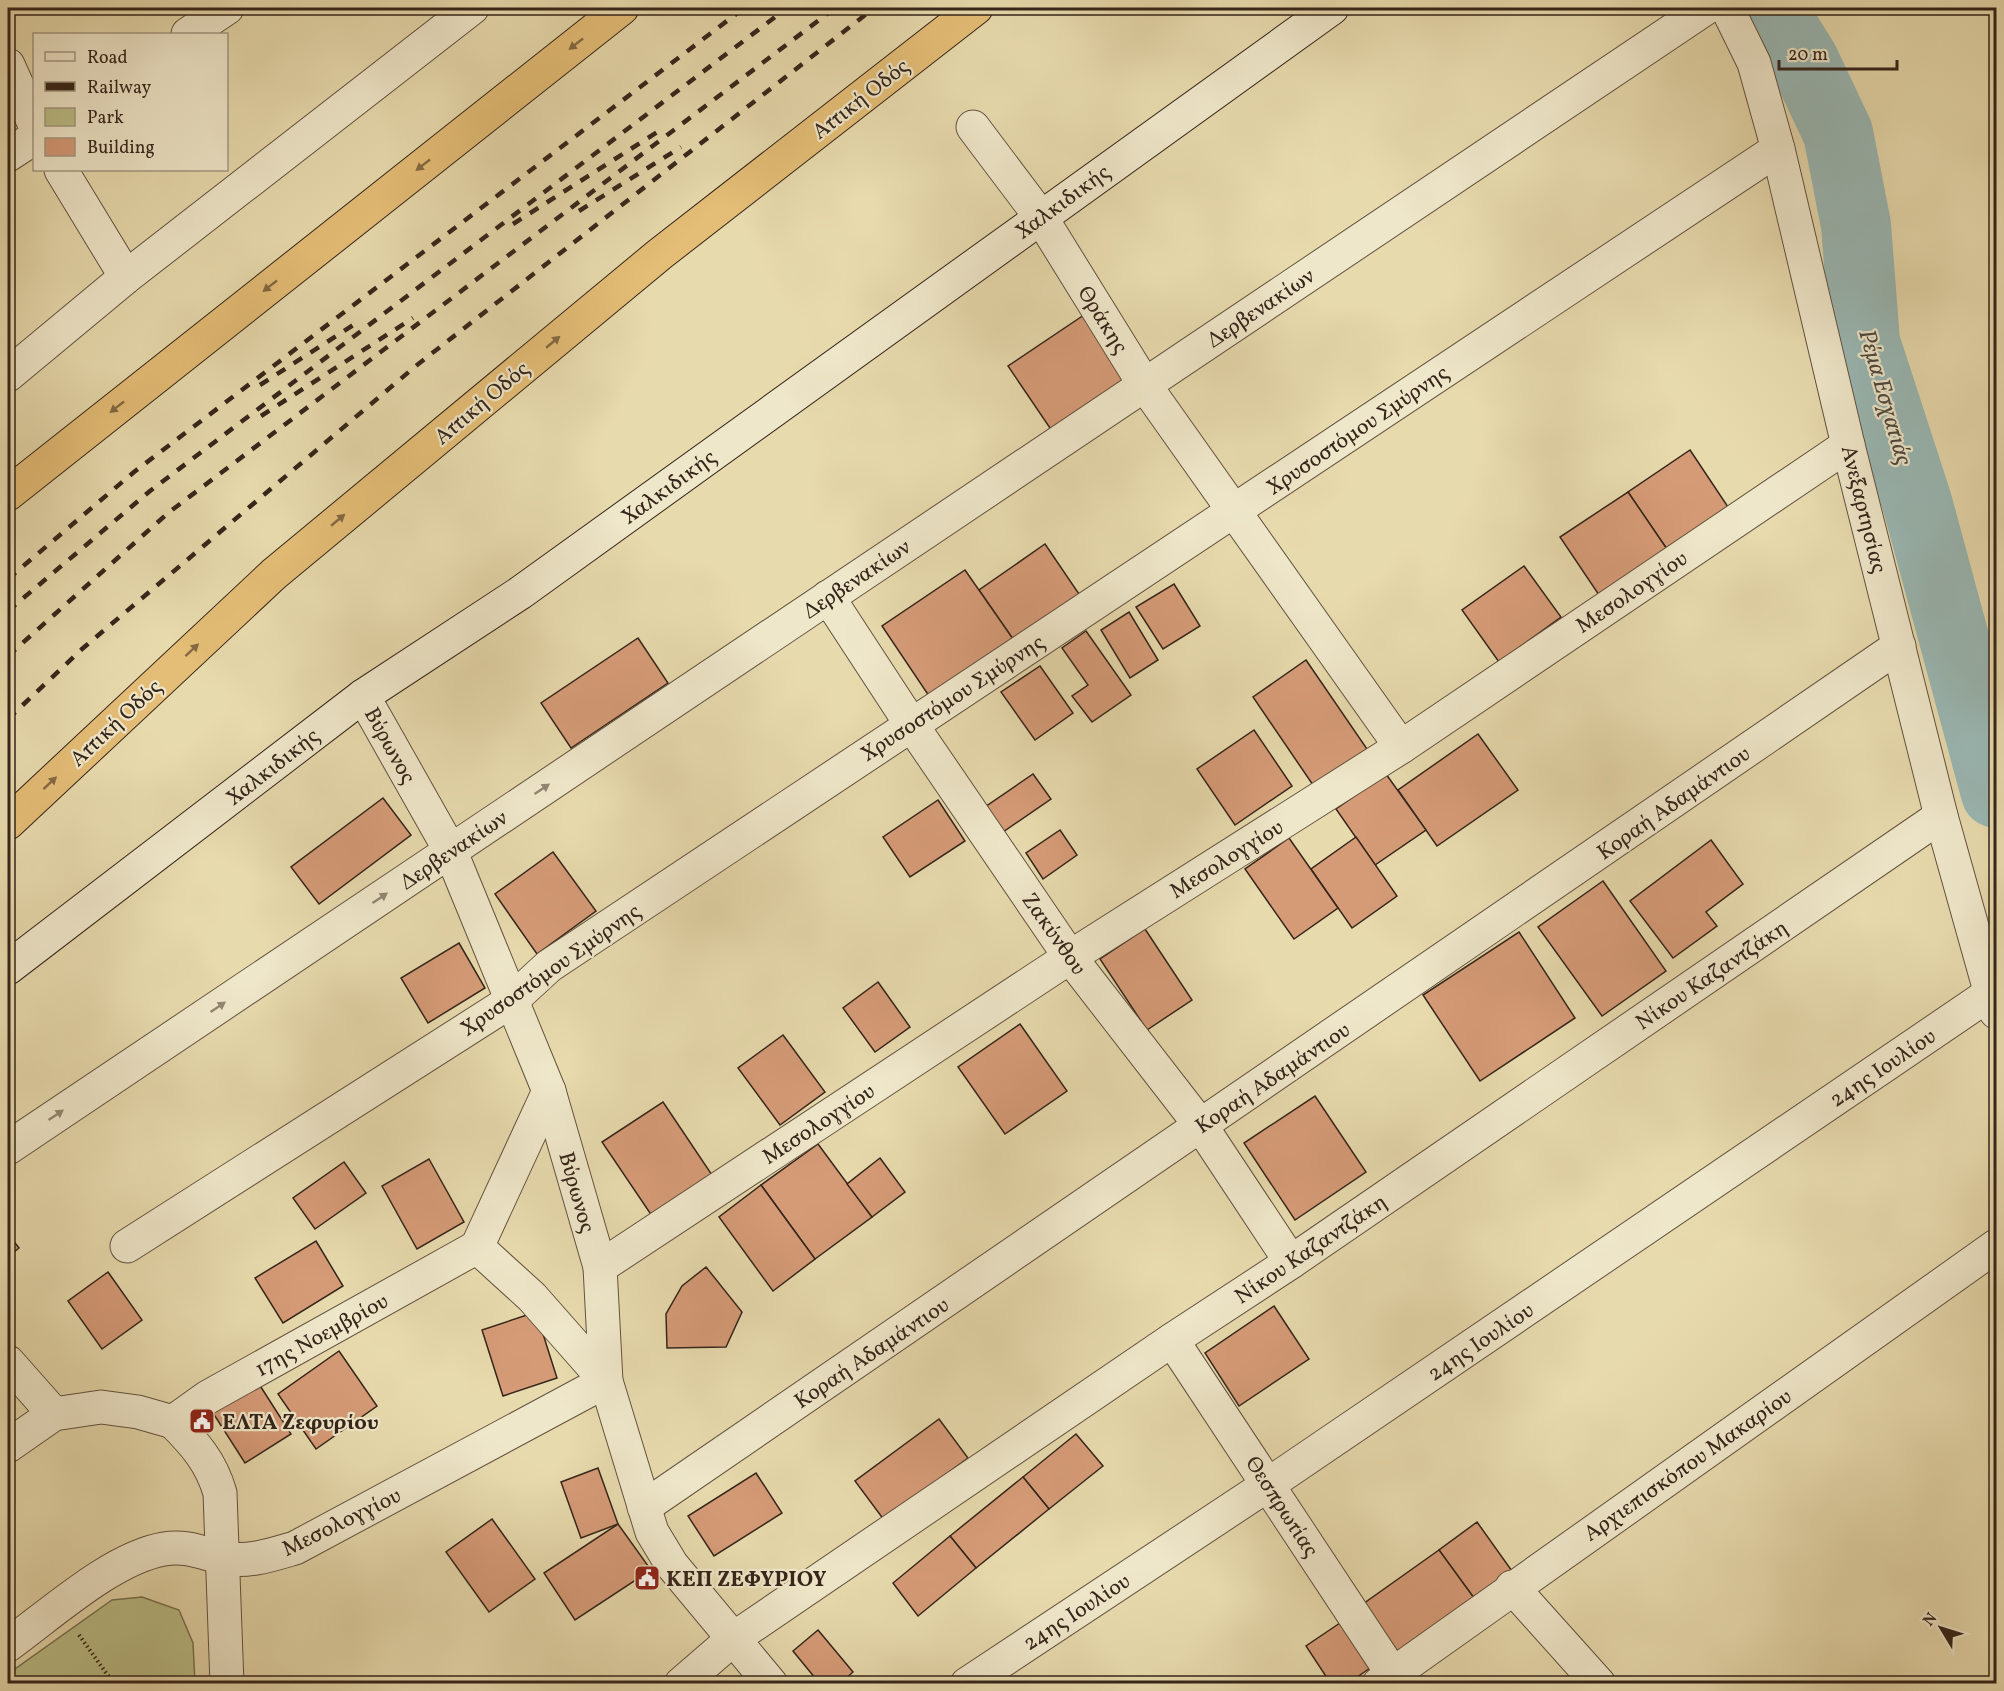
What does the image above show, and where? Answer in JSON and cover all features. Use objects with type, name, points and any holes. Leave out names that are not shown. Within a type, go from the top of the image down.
[{"type":"highway","points":[[8,494],[622,8]]},
{"type":"highway","name":"Αττική Οδός","points":[[8,823],[274,574],[660,254],[976,8]]},
{"type":"street","points":[[190,33],[227,8]]},
{"type":"street","points":[[8,375],[126,277],[472,8]]},
{"type":"street","name":"Χαλκιδικής","points":[[8,968],[363,696],[459,630],[520,593],[1040,216],[1332,8]]},
{"type":"street","name":"Δερβενακίων","points":[[8,1148],[1706,8]]},
{"type":"street","name":"Ανεξαρτησίας","points":[[1727,8],[1754,63],[1778,148],[1848,445],[1941,816],[1994,1004]]},
{"type":"street","points":[[8,65],[33,121]]},
{"type":"street","name":"Θράκης","points":[[973,127],[1040,216],[1144,384],[1401,747]]},
{"type":"street","points":[[8,155],[33,139]]},
{"type":"street","name":"Χρυσοστόμου Σμύρνης","points":[[127,1246],[511,1001],[549,966],[1778,148]]},
{"type":"street","points":[[62,171],[126,277]]},
{"type":"street","name":"Μεσολογγίου","points":[[600,1267],[1070,957],[1401,747],[1848,445]]},
{"type":"street","name":"Ζακύνθου","points":[[828,597],[911,724],[1070,957],[1201,1126],[1291,1262]]},
{"type":"street","name":"Κοραή Αδαμάντιου","points":[[644,1507],[1899,646]]},
{"type":"street","name":"Βύρωνος","points":[[363,696],[450,850],[549,1091],[600,1267],[606,1381],[652,1532],[672,1565],[771,1683]]},
{"type":"street","name":"Νίκου Καζαντζάκη","points":[[681,1683],[733,1639],[1172,1340],[1291,1262],[1941,816]]},
{"type":"street","name":"24ης Ιουλίου","points":[[966,1683],[1994,1004]]},
{"type":"street","points":[[549,1091],[477,1247],[532,1297],[606,1381]]},
{"type":"street","name":"Αρχιεπισκόπου Μακαρίου","points":[[1385,1678],[1996,1246]]},
{"type":"street","name":"17ης Νοεμβρίου","points":[[173,1422],[208,1397],[477,1247]]},
{"type":"street","name":"Θεσπρωτίας","points":[[1172,1340],[1269,1484],[1385,1678]]},
{"type":"street","points":[[8,1362],[54,1414]]},
{"type":"street","name":"Μεσολογγίου","points":[[8,1645],[120,1564],[164,1549],[192,1547],[223,1558],[256,1559],[295,1548],[606,1381]]},
{"type":"street","points":[[8,1446],[54,1414],[101,1407],[138,1412],[173,1422],[201,1451],[214,1473],[220,1493],[227,1683]]},
{"type":"street","points":[[1512,1587],[1599,1683]]},
{"type":"path","points":[[59,1608],[114,1683]]},
{"type":"green space","points":[[142,1597],[179,1610],[193,1643],[195,1683],[8,1683],[8,1674],[112,1600]]},
{"type":"building","points":[[1084,315],[1127,380],[1052,431],[1008,366]]},
{"type":"building","points":[[1690,450],[1732,513],[1671,555],[1628,492]]},
{"type":"building","points":[[1628,492],[1671,555],[1603,601],[1560,537]]},
{"type":"building","points":[[1045,544],[1079,594],[1013,639],[979,590]]},
{"type":"building","points":[[1524,566],[1561,617],[1499,662],[1462,610]]},
{"type":"building","points":[[965,570],[1013,639],[929,696],[882,626]]},
{"type":"building","points":[[1174,584],[1200,626],[1163,649],[1136,607]]},
{"type":"building","points":[[1129,612],[1158,660],[1130,678],[1101,630]]},
{"type":"building","points":[[1086,631],[1131,695],[1092,722],[1072,696],[1088,685],[1062,648]]},
{"type":"building","points":[[638,638],[668,683],[571,748],[541,703]]},
{"type":"building","points":[[1306,660],[1367,749],[1313,785],[1253,697]]},
{"type":"building","points":[[1040,666],[1073,713],[1035,740],[1001,692]]},
{"type":"building","points":[[1254,730],[1292,786],[1235,825],[1197,769]]},
{"type":"building","points":[[1478,734],[1518,790],[1437,846],[1398,790]]},
{"type":"building","points":[[1033,774],[1051,799],[1003,832],[985,807]]},
{"type":"building","points":[[1386,774],[1426,830],[1375,865],[1336,809]]},
{"type":"building","points":[[383,798],[411,835],[319,904],[291,867]]},
{"type":"building","points":[[938,800],[965,841],[910,877],[883,837]]},
{"type":"building","points":[[1060,830],[1077,855],[1043,879],[1026,853]]},
{"type":"building","points":[[1356,837],[1397,896],[1352,928],[1311,869]]},
{"type":"building","points":[[1289,838],[1338,908],[1294,939],[1245,869]]},
{"type":"building","points":[[1711,840],[1743,884],[1706,912],[1717,926],[1673,958],[1630,901]]},
{"type":"building","points":[[553,852],[596,911],[537,954],[495,894]]},
{"type":"building","points":[[1603,881],[1666,971],[1602,1016],[1538,927]]},
{"type":"building","points":[[1145,929],[1192,1000],[1147,1030],[1100,959]]},
{"type":"building","points":[[1519,932],[1575,1018],[1480,1081],[1423,995]]},
{"type":"building","points":[[459,943],[485,988],[428,1023],[401,978]]},
{"type":"building","points":[[878,982],[910,1027],[875,1052],[843,1008]]},
{"type":"building","points":[[1020,1024],[1067,1091],[1005,1134],[958,1067]]},
{"type":"building","points":[[783,1035],[825,1092],[780,1125],[738,1068]]},
{"type":"building","points":[[1315,1096],[1366,1172],[1295,1220],[1244,1143]]},
{"type":"building","points":[[663,1102],[712,1175],[652,1216],[602,1142]]},
{"type":"building","points":[[818,1144],[872,1217],[815,1259],[761,1185]]},
{"type":"building","points":[[880,1158],[905,1192],[872,1217],[847,1184]]},
{"type":"building","points":[[429,1159],[464,1222],[417,1249],[382,1186]]},
{"type":"building","points":[[344,1162],[366,1193],[315,1229],[293,1198]]},
{"type":"building","points":[[761,1185],[815,1259],[773,1291],[719,1217]]},
{"type":"building","points":[[8,1234],[19,1248],[8,1257]]},
{"type":"building","points":[[316,1241],[343,1286],[283,1323],[255,1278]]},
{"type":"building","points":[[706,1267],[742,1312],[726,1347],[667,1348],[666,1314],[682,1286]]},
{"type":"building","points":[[108,1272],[142,1320],[102,1349],[68,1301]]},
{"type":"building","points":[[1274,1306],[1309,1359],[1239,1406],[1205,1353]]},
{"type":"building","points":[[536,1312],[557,1378],[503,1396],[482,1330]]},
{"type":"building","points":[[339,1351],[377,1406],[316,1449],[278,1394]]},
{"type":"building","points":[[259,1384],[291,1434],[245,1463],[213,1413]]},
{"type":"building","points":[[939,1419],[968,1458],[884,1520],[855,1481]]},
{"type":"building","points":[[1076,1434],[1103,1466],[1049,1509],[1023,1477]]},
{"type":"building","points":[[598,1468],[618,1524],[581,1538],[561,1482]]},
{"type":"building","points":[[756,1473],[782,1513],[714,1556],[688,1516]]},
{"type":"building","points":[[1023,1477],[1049,1509],[976,1568],[950,1536]]},
{"type":"building","points":[[492,1519],[535,1579],[489,1612],[446,1552]]},
{"type":"building","points":[[1477,1522],[1512,1571],[1474,1598],[1439,1550]]},
{"type":"building","points":[[618,1524],[651,1570],[575,1620],[544,1573]]},
{"type":"building","points":[[950,1536],[976,1568],[918,1616],[893,1583]]},
{"type":"building","points":[[1439,1550],[1474,1598],[1398,1653],[1363,1604]]},
{"type":"building","points":[[1340,1623],[1370,1668],[1347,1684],[1331,1684],[1306,1646]]},
{"type":"building","points":[[818,1630],[853,1672],[840,1684],[820,1684],[793,1651]]},
{"type":"waterway","name":"Ρέμα Εσχατιάς","points":[[1771,8],[1804,61],[1838,133],[1856,225],[1865,342],[1917,502],[1996,793]]},
{"type":"railway","points":[[8,579],[134,472],[744,8]]},
{"type":"railway","points":[[8,611],[150,491],[787,8]]},
{"type":"railway","points":[[8,656],[168,513],[835,8]]},
{"type":"railway","points":[[8,719],[82,649],[417,365],[874,8]]},
{"type":"railway","points":[[513,224],[662,129]]},
{"type":"railway","points":[[579,211],[681,147]]},
{"type":"railway","points":[[261,416],[413,318]]},
{"type":"railway","points":[[260,385],[358,322]]},
{"type":"place","name":"ΕΛΤΑ Ζεφυρίου","points":[[202,1421]]},
{"type":"place","name":"ΚΕΠ ΖΕΦΥΡΙΟΥ","points":[[647,1578]]}]
